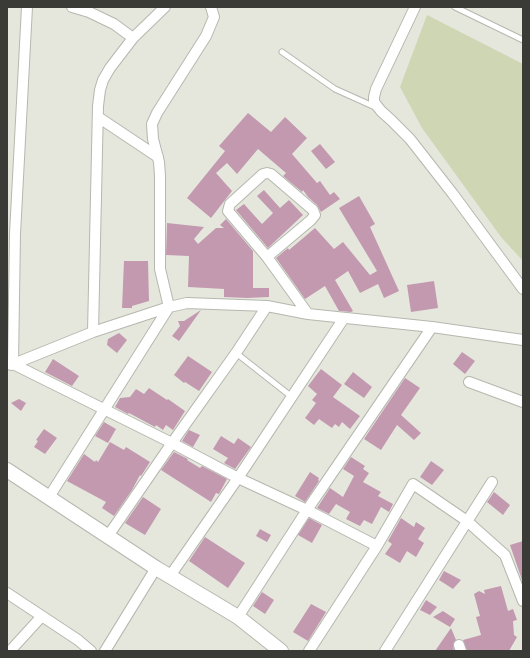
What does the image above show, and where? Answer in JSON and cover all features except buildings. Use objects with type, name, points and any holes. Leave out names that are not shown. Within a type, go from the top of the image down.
[{"type":"street","points":[[10,365],[15,234],[27,7]]},
{"type":"street","points":[[72,7],[89,12],[114,24],[133,38]]},
{"type":"street","points":[[93,332],[99,97],[103,80],[110,68],[133,38],[165,7]]},
{"type":"street","points":[[49,497],[169,307],[160,265],[160,176],[158,157],[152,130],[154,119],[206,36],[214,17],[210,7]]},
{"type":"street","points":[[415,7],[376,89],[374,97],[377,107],[410,139],[453,194],[523,289]]},
{"type":"street","points":[[98,117],[158,157]]},
{"type":"street","points":[[267,257],[315,215],[313,210],[271,174],[267,173],[263,174],[257,179],[230,204],[228,208],[230,213],[267,257],[308,314]]},
{"type":"street","points":[[10,365],[93,332],[169,307],[187,303],[267,306],[308,314],[432,327],[523,340]]},
{"type":"street","points":[[108,536],[172,442],[236,354],[267,306]]},
{"type":"street","points":[[170,576],[292,398],[344,318]]},
{"type":"street","points":[[238,617],[307,510],[432,327]]},
{"type":"street","points":[[10,365],[172,442],[238,478],[307,510],[377,546]]},
{"type":"street","points":[[469,382],[523,402]]},
{"type":"street","points":[[7,470],[156,568],[238,617],[281,651]]},
{"type":"street","points":[[386,651],[492,482]]},
{"type":"street","points":[[309,651],[377,546],[413,484],[467,521],[505,555],[523,600]]},
{"type":"street","points":[[105,651],[156,568]]},
{"type":"street","points":[[7,593],[78,640],[91,651]]},
{"type":"street","points":[[10,651],[42,616]]},
{"type":"lane","points":[[455,7],[523,40]]},
{"type":"lane","points":[[282,52],[335,89],[377,107]]},
{"type":"lane","points":[[236,354],[292,398]]},
{"type":"green space","points":[[427,15],[523,64],[523,261],[501,237],[422,128],[400,87]]}]
